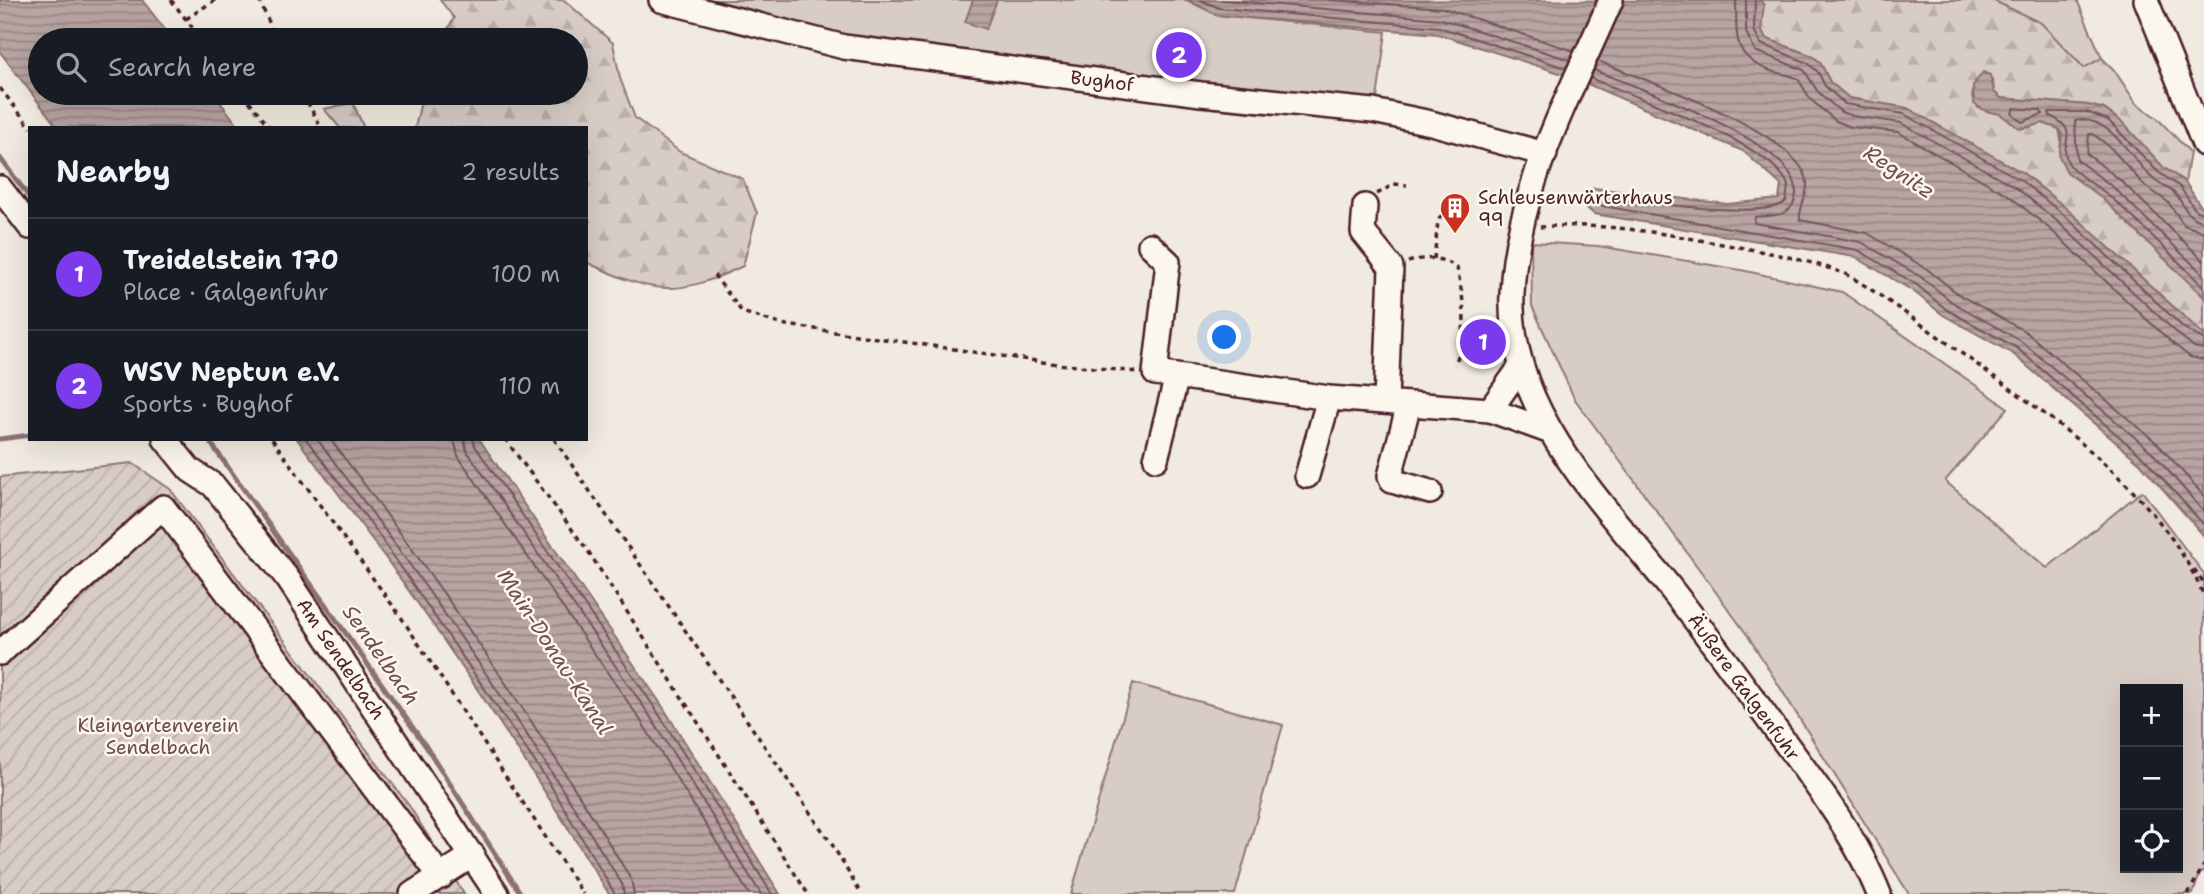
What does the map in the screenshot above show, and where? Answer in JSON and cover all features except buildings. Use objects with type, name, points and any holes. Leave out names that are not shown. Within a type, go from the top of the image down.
[{"type":"street","name":"Äußere Galgenfuhr","points":[[1611,0],[1545,154],[1521,225],[1512,292],[1512,324],[1521,366],[1551,432],[1698,623],[1818,789],[1870,872],[1879,894]]},
{"type":"street","points":[[2146,0],[2204,145]]},
{"type":"street","name":"Bughof","points":[[671,1],[844,47],[1201,94],[1373,111],[1431,123],[1545,154]]},
{"type":"street","points":[[0,188],[28,224]]},
{"type":"street","points":[[1365,206],[1363,232],[1391,267],[1385,402]]},
{"type":"street","points":[[1150,245],[1168,262],[1166,375],[1156,459]]},
{"type":"street","points":[[1490,410],[1521,366]]},
{"type":"street","points":[[1166,375],[1329,398],[1490,410],[1551,432]]},
{"type":"street","points":[[1307,476],[1329,398]]},
{"type":"street","points":[[1409,404],[1390,476],[1392,481],[1430,492]]},
{"type":"street","name":"Am Sendelbach","points":[[167,441],[190,470],[213,485],[288,579],[497,894]]},
{"type":"street","points":[[0,653],[163,506],[441,877]]},
{"type":"street","points":[[412,894],[473,855]]},
{"type":"path","points":[[172,0],[193,28]]},
{"type":"path","points":[[186,19],[215,0]]},
{"type":"path","points":[[259,0],[272,28]]},
{"type":"path","points":[[0,88],[29,126]]},
{"type":"path","points":[[252,105],[268,126]]},
{"type":"path","points":[[309,105],[320,126]]},
{"type":"path","points":[[1365,206],[1383,188],[1407,185]]},
{"type":"path","points":[[1434,259],[1438,220],[1441,216],[1455,217],[1454,222]]},
{"type":"path","points":[[1521,225],[1641,229],[1810,260],[1848,275],[2077,436],[2148,510],[2204,583]]},
{"type":"path","points":[[1391,267],[1421,258],[1446,260],[1457,268],[1465,305],[1465,338],[1455,365]]},
{"type":"path","points":[[714,275],[742,312],[780,324],[1057,364],[1166,375]]},
{"type":"path","points":[[273,441],[401,617],[583,894]]},
{"type":"path","points":[[506,441],[589,551],[808,894]]},
{"type":"path","points":[[555,441],[729,691],[833,846],[861,894]]},
{"type":"path","points":[[2189,562],[2204,596]]},
{"type":"path","points":[[2188,894],[2204,865]]},
{"type":"green space","points":[[440,0],[564,0],[613,43],[620,78],[635,118],[680,152],[743,179],[757,213],[743,266],[699,283],[664,288],[630,281],[588,263],[588,126],[415,126],[420,105],[588,105],[588,28],[449,28],[454,18]]},
{"type":"green space","points":[[711,0],[1187,0],[1217,15],[1386,32],[1376,107],[1274,97],[818,32]]},
{"type":"green space","points":[[1759,0],[1992,0],[2041,23],[2084,68],[2102,58],[2114,70],[2136,103],[2157,118],[2190,152],[2185,182],[2163,167],[2123,123],[2104,109],[2088,105],[2001,98],[1994,92],[1993,80],[1975,81],[1972,97],[1978,108],[2000,114],[2027,128],[2042,123],[2059,129],[2067,172],[2103,199],[2204,297],[2204,335],[2067,209],[2023,173],[1907,108],[1849,98],[1830,82],[1820,62],[1812,56],[1765,38],[1761,29]]},
{"type":"green space","points":[[1992,0],[2077,0],[2102,58],[2084,68],[2041,23]]},
{"type":"green space","points":[[354,105],[363,126],[338,126],[324,109]]},
{"type":"green space","points":[[1531,242],[1598,246],[1741,270],[1842,292],[2008,408],[1945,481],[2047,568],[2142,491],[2204,574],[2204,871],[2200,873],[2193,894],[1909,894],[1748,636],[1574,398],[1532,306]]},
{"type":"green space","name":"Kleingartenverein Sendelbach","points":[[132,463],[170,489],[410,807],[464,894],[0,894],[0,477]]},
{"type":"green space","points":[[1133,683],[1283,725],[1235,894],[1071,894]]},
{"type":"water","points":[[0,0],[142,0],[164,28],[28,28],[28,89],[0,52]]},
{"type":"water","points":[[973,0],[997,0],[986,29],[965,22]]},
{"type":"water","name":"Regnitz","points":[[1187,0],[1761,1],[1764,5],[1761,29],[1765,38],[1812,56],[1820,62],[1830,82],[1849,98],[1907,108],[2023,173],[2067,209],[2204,335],[2204,536],[2140,463],[2013,354],[1943,315],[1913,291],[1855,257],[1594,214],[1582,204],[1583,194],[1594,188],[1727,204],[1779,199],[1781,185],[1743,151],[1569,76],[1438,34],[1217,15]]},
{"type":"water","points":[[1983,72],[1990,75],[1994,92],[2001,98],[2088,105],[2104,109],[2123,123],[2163,167],[2185,182],[2204,211],[2204,297],[2103,199],[2067,172],[2059,156],[2062,135],[2059,129],[2043,123],[2020,129],[2000,114],[1986,111],[1974,104],[1973,86]]},
{"type":"water","points":[[40,105],[222,105],[238,126],[56,126]]},
{"type":"water","name":"Main-Donau-Kanal","points":[[298,441],[480,441],[661,704],[780,894],[609,894],[536,777],[380,550]]},
{"type":"waterway","points":[[0,158],[28,195]]},
{"type":"waterway","name":"Sendelbach","points":[[0,439],[28,435]]},
{"type":"waterway","name":"Sendelbach","points":[[209,441],[425,745],[521,894]]},
{"type":"place","name":"WSV Neptun e.V.","points":[[1179,55]]},
{"type":"place","name":"Schleusenwärterhaus 99","points":[[1455,235]]},
{"type":"place","name":"Treidelstein 170","points":[[1483,342]]}]
